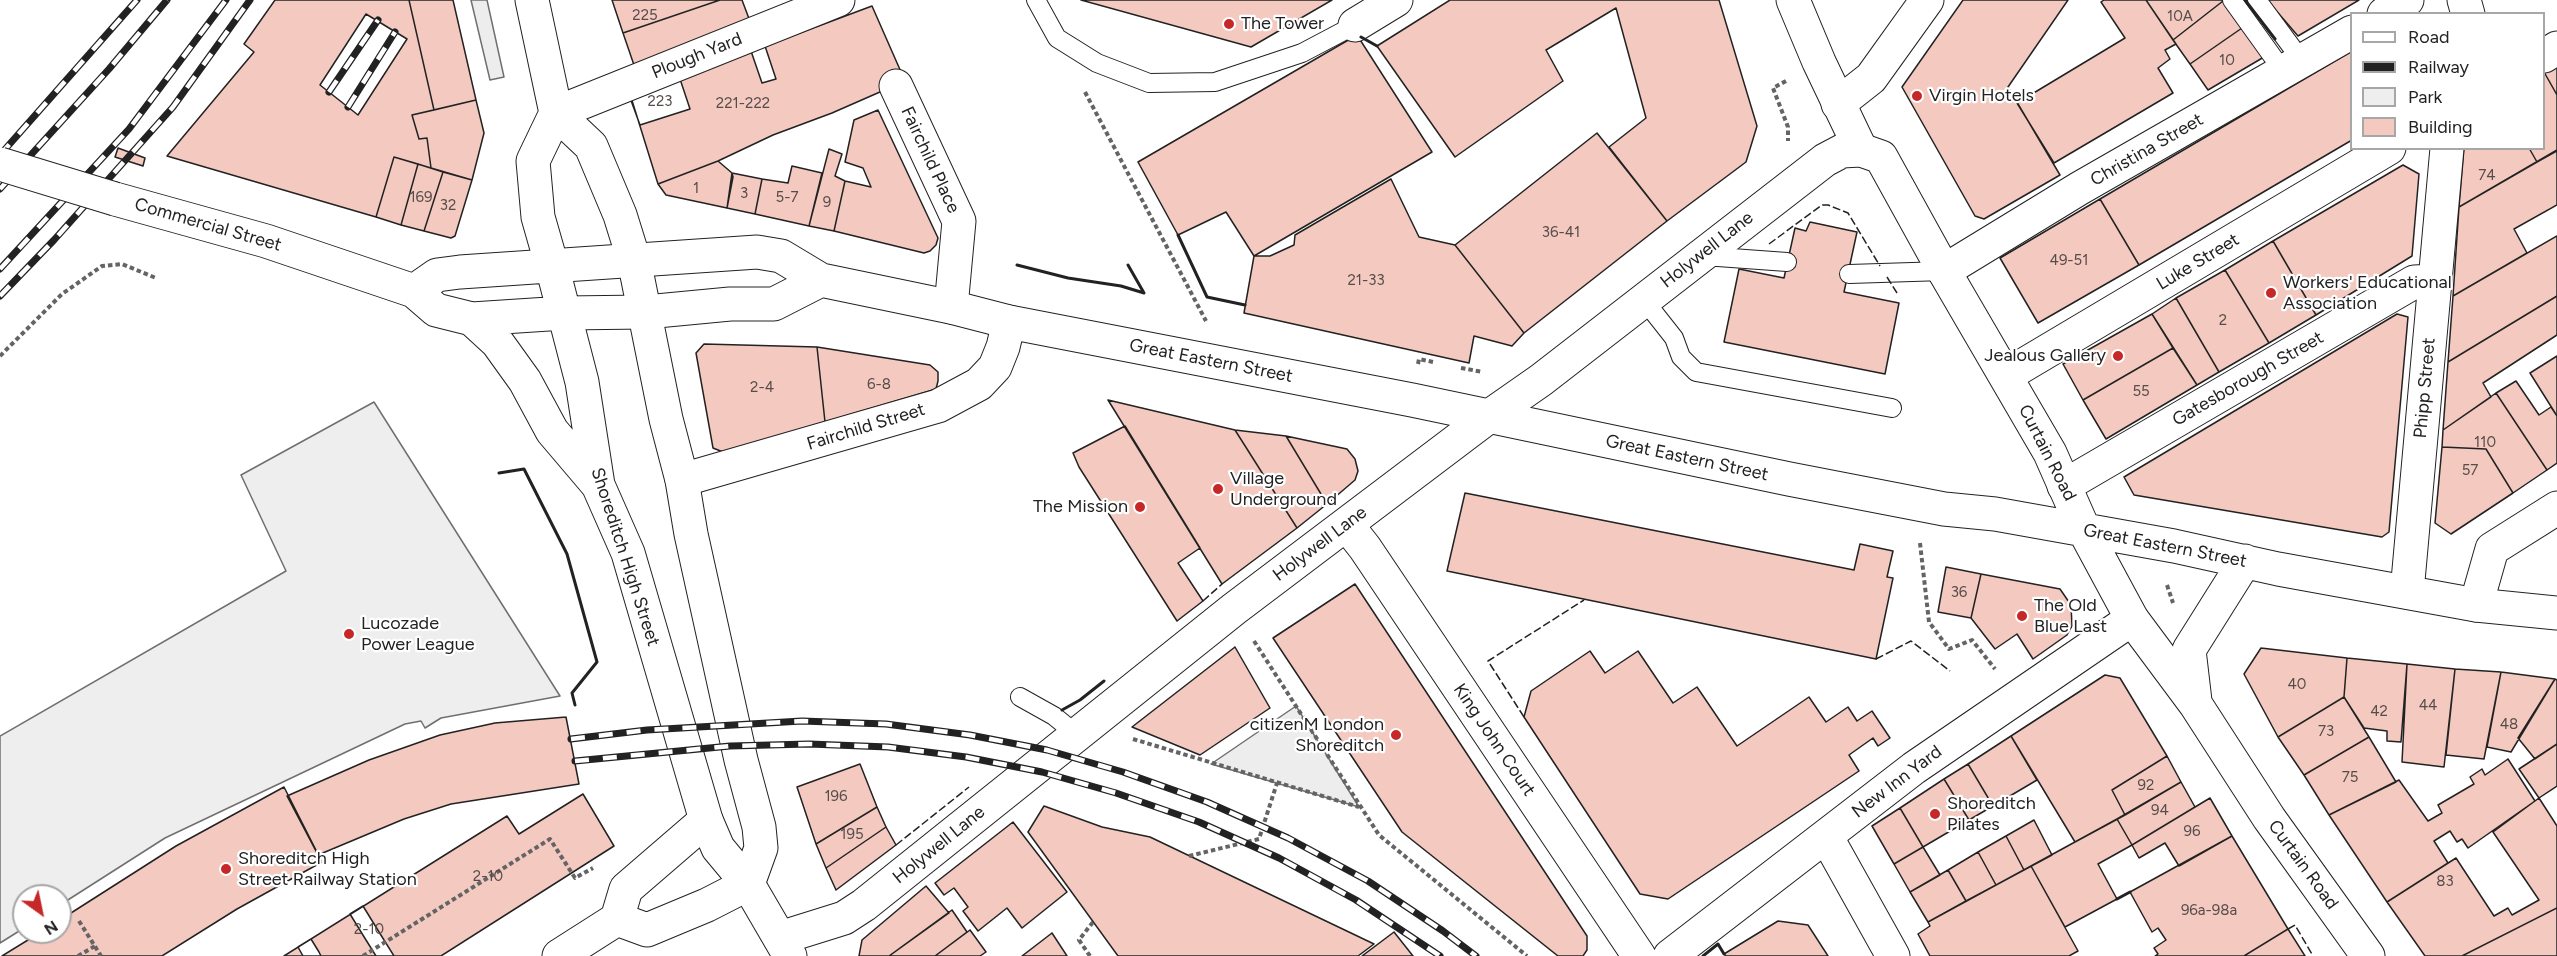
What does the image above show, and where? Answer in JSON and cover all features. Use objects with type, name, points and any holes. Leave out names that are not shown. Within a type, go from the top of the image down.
[{"type":"main road","points":[[532,0],[555,113],[591,146],[620,215],[634,260],[666,419],[682,480],[691,534],[741,760],[759,827],[761,848],[748,884],[707,905],[647,930],[617,920]]},
{"type":"main road","name":"Plough Yard","points":[[555,113],[838,0]]},
{"type":"main road","points":[[1355,25],[1396,0]]},
{"type":"main road","points":[[1793,0],[1838,104],[1861,150]]},
{"type":"main road","points":[[1838,104],[1870,78],[1928,0]]},
{"type":"main road","points":[[2387,12],[2407,0]]},
{"type":"main road","name":"Christina Street","points":[[1944,271],[2080,188],[2350,33]]},
{"type":"main road","name":"Fairchild Place","points":[[896,86],[959,222],[951,307]]},
{"type":"main road","name":"Shoreditch High Street","points":[[555,113],[533,161],[538,217],[582,382],[598,485],[628,553],[706,820],[718,848],[748,884],[785,947]]},
{"type":"main road","name":"Curtain Road","points":[[1861,150],[1881,157],[1944,271],[2007,375],[2050,453],[2084,530],[2132,619],[2196,705],[2269,818],[2368,956]]},
{"type":"main road","name":"Holywell Lane","points":[[785,947],[864,905],[1234,609],[1347,525],[1437,454],[1541,380],[1825,160],[1842,151],[1861,150]]},
{"type":"main road","name":"Luke Street","points":[[2007,375],[2386,150]]},
{"type":"main road","name":"Phipp Street","points":[[2407,592],[2447,150]]},
{"type":"main road","name":"Commercial Street","points":[[0,164],[266,241],[414,291],[436,310],[472,319],[646,312]]},
{"type":"main road","name":"Great Eastern Street","points":[[634,260],[757,252],[781,256],[821,280],[951,307],[1009,322],[1229,364],[1916,504],[2084,530],[2278,569],[2476,604],[2557,613]]},
{"type":"main road","points":[[414,291],[437,275],[634,260]]},
{"type":"main road","points":[[646,312],[730,304],[774,304],[821,280]]},
{"type":"main road","name":"Gatesborough Street","points":[[2064,486],[2414,282],[2434,282]]},
{"type":"main road","points":[[472,319],[496,342],[525,381],[552,431],[598,485]]},
{"type":"main road","name":"Fairchild Street","points":[[682,480],[938,406],[979,384],[995,367],[1009,322]]},
{"type":"main road","points":[[2476,604],[2492,549],[2557,508]]},
{"type":"main road","name":"King John Court","points":[[1347,525],[1365,548],[1639,956]]},
{"type":"main road","points":[[2196,705],[2189,650],[2245,561]]},
{"type":"main road","name":"New Inn Yard","points":[[1671,956],[1914,768],[2132,619]]},
{"type":"main road","points":[[559,956],[617,920],[626,890],[706,820]]},
{"type":"main road","points":[[1826,836],[1893,956]]},
{"type":"lane","points":[[1036,0],[1057,38],[1097,63],[1149,83],[1215,82],[1302,53],[1355,25]]},
{"type":"lane","points":[[2232,0],[2293,66]]},
{"type":"lane","points":[[2258,0],[2293,66]]},
{"type":"lane","points":[[1699,256],[1787,262]]},
{"type":"lane","points":[[1848,274],[1944,271]]},
{"type":"lane","points":[[1644,300],[1674,338],[1681,357],[1696,372],[1892,408]]},
{"type":"lane","points":[[1020,697],[1054,716],[1076,734]]},
{"type":"path","points":[[1786,80],[1773,88],[1788,127]]},
{"type":"path","points":[[1085,91],[1229,364]]},
{"type":"path","points":[[0,356],[62,294],[102,266],[122,264],[156,278]]},
{"type":"path","points":[[1454,367],[1483,372]]},
{"type":"path","points":[[1916,504],[1929,622],[1949,650],[1972,640],[2003,679],[2014,698]]},
{"type":"path","points":[[2166,584],[2175,606]]},
{"type":"path","points":[[1252,637],[1378,835],[1527,956]]},
{"type":"path","points":[[1124,736],[1359,807]]},
{"type":"path","points":[[1189,856],[1259,839],[1277,783]]},
{"type":"path","points":[[363,956],[550,839],[575,878]]},
{"type":"path","points":[[79,921],[101,956]]},
{"type":"path","points":[[1090,956],[1079,940],[1094,922]]},
{"type":"path","points":[[78,956],[94,946]]},
{"type":"green space","name":"Lucozade Power League","points":[[374,402],[560,696],[441,718],[425,728],[421,721],[405,724],[165,838],[72,897],[72,884],[12,884],[12,936],[0,943],[0,736],[286,571],[241,475]]},
{"type":"shaded area","points":[[471,0],[487,0],[504,77],[490,80]]},
{"type":"shaded area","points":[[1296,706],[1359,807],[1211,764]]},
{"type":"building","points":[[275,0],[409,0],[434,110],[412,115],[419,139],[427,138],[431,168],[394,157],[376,217],[167,156],[254,52],[244,44]],"holes":[[[366,14],[407,39],[358,115],[320,85]]]},
{"type":"building","points":[[409,0],[453,0],[476,100],[434,110]]},
{"type":"building","points":[[612,0],[720,0],[623,33]]},
{"type":"building","points":[[720,0],[742,0],[751,24],[635,68],[623,33]]},
{"type":"building","name":"The Tower","points":[[1081,0],[1332,0],[1251,47]]},
{"type":"building","points":[[1450,0],[1719,0],[1757,126],[1746,162],[1667,221],[1609,147],[1646,118],[1616,8],[1546,50],[1563,81],[1455,157],[1377,46]]},
{"type":"building","points":[[1963,0],[2068,0],[2008,87],[2060,175],[1984,219],[1975,216],[1902,87]]},
{"type":"building","points":[[2104,0],[2146,0],[2176,44],[2165,50],[2170,59],[2158,68],[2173,93],[2054,163],[2017,103],[2125,38],[2101,2]]},
{"type":"building","points":[[2146,0],[2222,0],[2223,1],[2173,40]]},
{"type":"building","points":[[2267,0],[2359,0],[2298,36]]},
{"type":"building","points":[[2223,1],[2242,28],[2190,64],[2173,40]]},
{"type":"building","points":[[872,6],[905,81],[832,113],[773,135],[718,161],[658,184],[630,94],[751,51],[762,83],[776,79],[765,46]]},
{"type":"building","points":[[2242,28],[2264,57],[2208,90],[2190,64]]},
{"type":"building","points":[[1357,35],[1432,152],[1254,256],[1226,212],[1178,235],[1138,162]]},
{"type":"building","points":[[2350,52],[2350,141],[2139,265],[2100,199]]},
{"type":"building","points":[[2557,65],[2557,95],[2545,74],[2545,71]]},
{"type":"building","points":[[2545,74],[2557,95],[2557,151],[2537,162],[2530,150],[2545,150]]},
{"type":"building","points":[[679,76],[690,109],[640,125],[629,95]]},
{"type":"building","points":[[476,100],[484,133],[472,180],[431,168],[427,138],[419,139],[412,115]]},
{"type":"building","points":[[878,110],[938,238],[936,245],[930,251],[924,253],[834,231],[845,181],[871,187],[863,168],[845,162],[854,120]]},
{"type":"building","points":[[1597,133],[1667,221],[1524,333],[1455,245]]},
{"type":"building","points":[[118,148],[145,158],[143,166],[115,157]]},
{"type":"building","points":[[829,149],[842,154],[835,176],[845,181],[834,231],[809,226]]},
{"type":"building","points":[[2464,150],[2530,150],[2537,162],[2459,207]]},
{"type":"building","points":[[2557,150],[2557,205],[2514,229],[2527,253],[2453,296],[2459,207]]},
{"type":"building","points":[[394,157],[418,164],[401,225],[376,217]]},
{"type":"building","points":[[718,161],[732,173],[733,177],[727,208],[666,195],[658,184]]},
{"type":"building","points":[[418,164],[443,172],[424,231],[401,225]]},
{"type":"building","points":[[2403,165],[2419,174],[2412,256],[2316,315],[2273,241]]},
{"type":"building","points":[[792,166],[822,173],[809,226],[755,214],[762,179],[788,183]]},
{"type":"building","points":[[443,172],[472,180],[455,236],[451,238],[424,231]]},
{"type":"building","points":[[732,173],[762,179],[755,214],[727,208]]},
{"type":"building","points":[[1391,179],[1419,237],[1455,245],[1524,333],[1512,346],[1474,336],[1469,363],[1244,313],[1254,256],[1270,256],[1294,245],[1295,235]]},
{"type":"building","points":[[2100,199],[2139,265],[2038,323],[2000,258]]},
{"type":"building","points":[[1810,222],[1857,232],[1844,292],[1899,303],[1885,374],[1724,342],[1739,269],[1784,278],[1795,228],[1806,231]]},
{"type":"building","points":[[2557,236],[2557,296],[2448,362],[2453,296]]},
{"type":"building","name":"Workers' Educational Association","points":[[2273,241],[2316,315],[2269,343],[2225,270]]},
{"type":"building","points":[[2225,270],[2269,343],[2219,372],[2176,298]]},
{"type":"building","points":[[2557,296],[2557,335],[2483,383],[2491,397],[2443,430],[2448,362]]},
{"type":"building","points":[[2176,298],[2219,372],[2197,385],[2152,314]]},
{"type":"building","name":"Jealous Gallery","points":[[2152,314],[2173,348],[2083,400],[2063,364]]},
{"type":"building","points":[[2397,314],[2408,317],[2389,532],[2382,537],[2134,495],[2124,477]]},
{"type":"building","points":[[704,344],[817,347],[825,422],[723,452],[713,448],[696,353]]},
{"type":"building","points":[[817,347],[930,365],[938,372],[936,389],[825,422]]},
{"type":"building","points":[[2173,348],[2197,385],[2106,439],[2083,400]]},
{"type":"building","points":[[2557,356],[2557,416],[2530,373]]},
{"type":"building","points":[[2516,381],[2539,415],[2551,407],[2557,416],[2557,463],[2547,470],[2496,393]]},
{"type":"building","points":[[2496,393],[2547,470],[2513,493],[2486,449],[2442,447],[2443,430]]},
{"type":"building","points":[[1108,400],[1235,430],[1297,528],[1222,584]]},
{"type":"building","name":"The Mission","points":[[1125,426],[1200,548],[1178,563],[1203,601],[1177,621],[1079,467],[1073,453]]},
{"type":"building","points":[[1235,430],[1286,436],[1327,504],[1297,528]]},
{"type":"building","points":[[1286,436],[1347,449],[1355,459],[1358,471],[1355,480],[1327,504]]},
{"type":"building","points":[[2442,447],[2486,449],[2513,493],[2451,534],[2435,523]]},
{"type":"building","points":[[1465,493],[1854,570],[1860,544],[1893,551],[1887,577],[1893,578],[1876,659],[1447,571]]},
{"type":"building","points":[[1946,567],[1981,574],[1971,618],[1938,612]]},
{"type":"building","name":"The Old Blue Last","points":[[1981,574],[2060,589],[2071,605],[2072,626],[2067,635],[2033,659],[2017,634],[1995,649],[1971,618]]},
{"type":"building","name":"citizenM London Shoreditch","points":[[1355,584],[1587,936],[1587,950],[1583,956],[1558,956],[1402,832],[1273,638]]},
{"type":"building","points":[[1235,647],[1270,708],[1200,755],[1132,727]]},
{"type":"building","points":[[2261,648],[2347,658],[2344,697],[2278,737],[2244,674]]},
{"type":"building","points":[[1590,651],[1605,673],[1638,651],[1673,703],[1697,687],[1737,746],[1809,697],[1826,722],[1848,707],[1857,721],[1872,711],[1890,738],[1878,746],[1873,738],[1849,755],[1859,771],[1668,899],[1640,894],[1524,717],[1531,691]]},
{"type":"building","points":[[2347,658],[2407,664],[2401,742],[2387,741],[2387,731],[2364,728],[2344,697]]},
{"type":"building","points":[[2407,664],[2455,669],[2444,767],[2402,762]]},
{"type":"building","points":[[2455,669],[2501,672],[2484,759],[2446,755]]},
{"type":"building","points":[[2501,672],[2555,679],[2511,752],[2487,747]]},
{"type":"building","points":[[2105,675],[2120,678],[2167,756],[2112,790],[2125,815],[2075,842],[2011,736]]},
{"type":"building","points":[[2555,679],[2557,680],[2557,744],[2535,759],[2518,738]]},
{"type":"building","points":[[2344,697],[2369,737],[2304,775],[2278,737]]},
{"type":"building","points":[[566,717],[579,784],[451,804],[404,819],[318,855],[287,796],[369,760],[440,735],[495,723]]},
{"type":"building","points":[[2011,736],[2037,780],[1993,806],[1968,764]]},
{"type":"building","points":[[2369,737],[2396,782],[2329,815],[2304,775]]},
{"type":"building","points":[[2557,744],[2557,786],[2539,798],[2519,769]]},
{"type":"building","points":[[2167,756],[2181,782],[2125,815],[2112,790]]},
{"type":"building","points":[[2508,759],[2535,801],[2468,848],[2462,839],[2457,842],[2450,831],[2434,841],[2448,863],[2387,902],[2329,815],[2399,780],[2428,821],[2442,813],[2438,805],[2474,784],[2470,777],[2482,769],[2485,775]]},
{"type":"building","points":[[860,764],[877,807],[816,844],[797,787]]},
{"type":"building","points":[[1968,764],[1993,806],[1969,820],[1944,779]]},
{"type":"building","name":"Shoreditch Pilates","points":[[1944,779],[1969,820],[1923,847],[1900,808]]},
{"type":"building","points":[[2181,782],[2195,807],[2132,845],[2117,819]]},
{"type":"building","name":"Shoreditch High Street Railway Station","points":[[284,787],[322,862],[237,909],[162,956],[2,956],[22,944],[72,944],[72,912],[176,846]]},
{"type":"building","points":[[583,794],[614,846],[441,956],[284,956],[507,816],[519,834]]},
{"type":"building","points":[[2210,798],[2232,836],[2179,866],[2165,843],[2139,858],[2132,845]]},
{"type":"building","points":[[2539,798],[2557,826],[2557,908],[2462,956],[2425,956],[2387,902],[2456,858],[2494,916],[2508,908],[2512,915],[2539,900],[2493,832]]},
{"type":"building","points":[[1044,806],[1102,827],[1150,837],[1374,944],[1358,956],[1118,956],[1028,832]]},
{"type":"building","points":[[877,807],[886,827],[826,868],[816,844]]},
{"type":"building","points":[[1900,808],[1923,847],[1894,864],[1872,826]]},
{"type":"building","points":[[2117,819],[2132,845],[2098,864],[2117,899],[2065,927],[2031,866]]},
{"type":"building","points":[[2034,820],[2052,855],[2024,870],[2006,836]]},
{"type":"building","points":[[1013,822],[1067,892],[1022,928],[1007,908],[978,931],[963,911],[968,907],[954,888],[944,895],[935,883]]},
{"type":"building","points":[[886,827],[896,845],[836,890],[826,868]]},
{"type":"building","points":[[2006,836],[2024,870],[1996,885],[1978,852]]},
{"type":"building","points":[[2232,836],[2288,929],[2244,956],[2155,956],[2158,954],[2154,948],[2166,940],[2158,928],[2152,932],[2130,892]]},
{"type":"building","points":[[1923,847],[1940,875],[1910,892],[1894,864]]},
{"type":"building","points":[[1978,852],[1996,885],[1966,901],[1948,870]]},
{"type":"building","points":[[2031,866],[2078,951],[2069,956],[1930,956],[1918,934],[1930,926],[1928,922]]},
{"type":"building","points":[[1948,870],[1966,901],[1928,922],[1910,892]]},
{"type":"building","points":[[926,886],[949,913],[889,956],[859,956],[862,940]]},
{"type":"building","points":[[363,906],[394,956],[376,956],[366,940],[350,914]]},
{"type":"building","points":[[2557,908],[2557,956],[2462,956]]},
{"type":"building","points":[[952,910],[967,932],[935,956],[889,956]]},
{"type":"building","points":[[1778,921],[1808,925],[1828,956],[1726,956],[1724,954]]},
{"type":"building","points":[[2288,929],[2305,956],[2244,956]]},
{"type":"building","points":[[970,930],[986,952],[980,956],[935,956]]},
{"type":"building","points":[[1394,932],[1413,956],[1362,956]]},
{"type":"building","points":[[1052,933],[1067,956],[1022,956]]},
{"type":"building","points":[[311,939],[321,956],[303,956],[298,947]]},
{"type":"railway","points":[[0,155],[137,0]]},
{"type":"railway","points":[[0,189],[109,69],[167,0]]},
{"type":"railway","points":[[0,269],[129,129],[226,0]]},
{"type":"railway","points":[[0,296],[54,240],[173,107],[250,0]]},
{"type":"railway","points":[[329,92],[378,20]]},
{"type":"railway","points":[[348,107],[395,32]]},
{"type":"railway","points":[[571,739],[647,730],[802,721],[886,724],[970,735],[1047,750],[1123,772],[1207,802],[1288,838],[1368,881],[1476,956]]},
{"type":"railway","points":[[575,761],[730,746],[809,744],[888,747],[966,757],[1042,772],[1116,793],[1199,822],[1279,858],[1356,900],[1440,956]]},
{"type":"fence","points":[[1769,244],[1822,205],[1828,205],[1848,213],[1880,266]]},
{"type":"fence","points":[[1887,277],[1897,293]]},
{"type":"fence","points":[[1203,601],[1222,584]]},
{"type":"fence","points":[[1524,717],[1488,661],[1584,600]]},
{"type":"fence","points":[[1876,659],[1911,641],[1950,671]]},
{"type":"fence","points":[[896,845],[969,787]]},
{"type":"fence","points":[[2288,929],[2295,925],[2313,956]]},
{"type":"wall","points":[[2245,0],[2275,39]]},
{"type":"wall","points":[[1361,37],[1377,46]]},
{"type":"wall","points":[[1178,235],[1207,297],[1245,305]]},
{"type":"wall","points":[[1017,265],[1068,278],[1121,286],[1144,293],[1128,265]]},
{"type":"wall","points":[[499,473],[524,469],[567,554],[597,662],[572,693],[575,705]]},
{"type":"wall","points":[[1062,710],[1080,700],[1104,681]]},
{"type":"wall","points":[[2117,899],[2130,892]]},
{"type":"wall","points":[[1703,956],[1718,944],[1724,954]]},
{"type":"place","name":"The Tower","points":[[1229,24]]},
{"type":"place","name":"Virgin Hotels","points":[[1917,96]]},
{"type":"place","name":"Workers' Educational Association","points":[[2271,293]]},
{"type":"place","name":"Jealous Gallery","points":[[2118,356]]},
{"type":"place","name":"Village Underground","points":[[1218,489]]},
{"type":"place","name":"The Mission","points":[[1140,507]]},
{"type":"place","name":"The Old Blue Last","points":[[2022,616]]},
{"type":"place","name":"Lucozade Power League","points":[[349,634]]},
{"type":"place","name":"citizenM London Shoreditch","points":[[1396,735]]},
{"type":"place","name":"Shoreditch Pilates","points":[[1935,814]]},
{"type":"place","name":"Shoreditch High Street Railway Station","points":[[226,869]]}]
